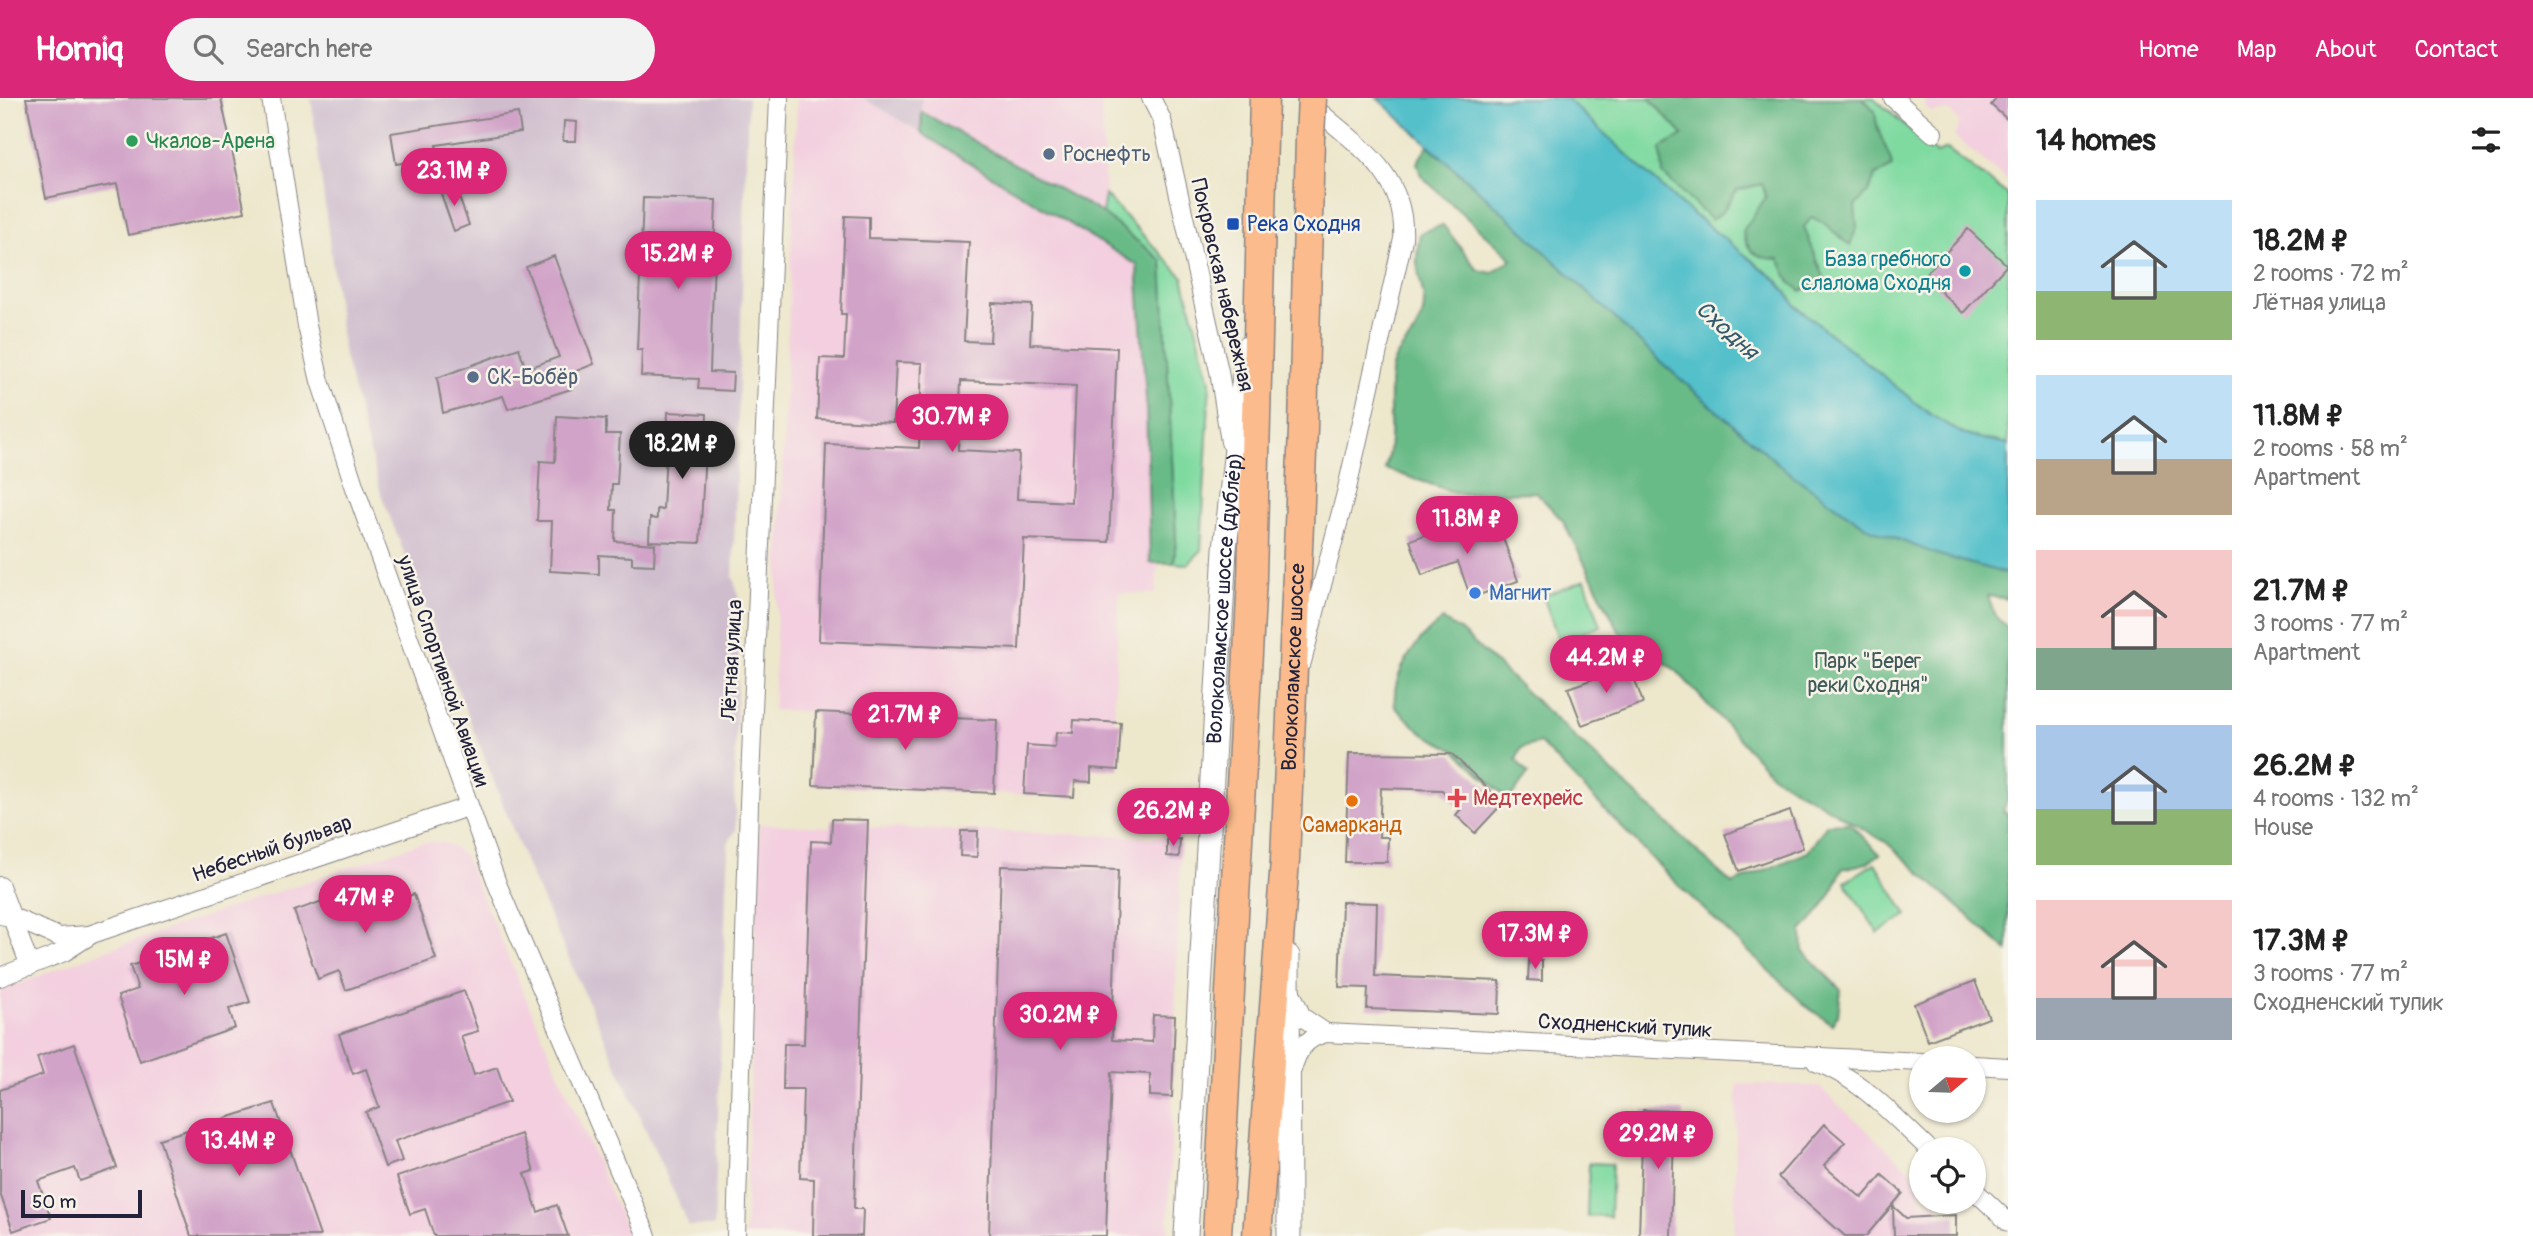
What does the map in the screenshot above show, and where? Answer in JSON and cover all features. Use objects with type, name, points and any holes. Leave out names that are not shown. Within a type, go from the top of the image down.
[{"type":"main road","points":[[1217,1236],[1252,578],[1264,98]]},
{"type":"main road","name":"Волоколамское шоссе","points":[[1257,1236],[1285,860],[1312,98]]},
{"type":"street","name":"улица Спортивной Авиации","points":[[271,98],[292,247],[320,381],[467,807],[647,1235]]},
{"type":"street","name":"Лётная улица","points":[[734,1232],[779,98]]},
{"type":"street","name":"Покровская набережная","points":[[1151,98],[1162,120],[1219,371],[1227,411],[1232,484]]},
{"type":"street","points":[[1292,703],[1346,493],[1403,239],[1404,220],[1400,200],[1385,173],[1303,98]]},
{"type":"street","points":[[1893,98],[1933,133]]},
{"type":"street","name":"Волоколамское шоссе (дублёр)","points":[[1186,1236],[1225,549],[1260,255]]},
{"type":"street","name":"Небесный бульвар","points":[[6,916],[59,937],[92,934],[467,807]]},
{"type":"street","points":[[1285,860],[1290,990],[1289,1236]]},
{"type":"street","points":[[0,886],[6,916],[30,966]]},
{"type":"street","name":"Небесный бульвар","points":[[0,977],[64,952],[92,934]]},
{"type":"street","points":[[1290,990],[1302,1017],[1326,1033]]},
{"type":"street","points":[[1290,1078],[1302,1045],[1316,1035],[1326,1033]]},
{"type":"street","name":"Сходненский тупик","points":[[1326,1033],[1909,1062]]},
{"type":"street","points":[[1806,1058],[1842,1073],[1916,1137]]},
{"type":"street","points":[[1986,1066],[2008,1067]]},
{"type":"street","points":[[1986,1201],[2008,1222]]},
{"type":"shaded area","points":[[311,98],[748,98],[733,577],[740,604],[734,787],[736,830],[728,843],[714,1226],[689,1226],[528,868],[381,494],[344,356]]},
{"type":"shaded area","points":[[797,98],[863,98],[1137,265],[1146,399],[1150,563],[1158,564],[1156,594],[1119,593],[1114,722],[1121,723],[1118,770],[1091,768],[1091,782],[1075,781],[1074,797],[813,785],[816,712],[773,710]]},
{"type":"shaded area","points":[[863,98],[922,98],[921,133]]},
{"type":"shaded area","name":"Роснефть","points":[[922,98],[1101,98],[1105,195],[1102,213],[922,112]]},
{"type":"shaded area","points":[[1924,98],[2008,98],[2008,181],[1954,136],[1960,122],[1955,117],[1948,111],[1931,112],[1926,108]]},
{"type":"shaded area","points":[[832,819],[868,820],[868,827],[1181,838],[1168,1236],[745,1236],[759,824],[831,827]]},
{"type":"shaded area","points":[[423,842],[441,842],[452,846],[465,857],[629,1236],[0,1236],[0,991],[98,953]]},
{"type":"shaded area","points":[[1737,1084],[1818,1086],[1909,1169],[1909,1214],[1939,1214],[1940,1236],[1734,1236]]},
{"type":"green space","points":[[1566,98],[1874,98],[1937,153],[1947,149],[2008,195],[2008,444],[1965,435],[1931,415],[1797,307],[1778,281],[1680,204]]},
{"type":"green space","points":[[1649,98],[1863,98],[1875,111],[1893,167],[1876,175],[1868,192],[1855,206],[1857,226],[1850,246],[1824,223],[1812,217],[1804,227],[1825,280],[1801,291],[1790,282],[1779,259],[1759,256],[1747,245],[1743,231],[1766,197],[1762,184],[1737,190],[1722,212],[1711,220],[1663,174],[1661,148],[1683,135]]},
{"type":"green space","points":[[922,112],[1102,213],[1162,261],[1176,537],[1174,563],[1150,563],[1146,399],[1137,265],[921,133]]},
{"type":"green space","name":"Парк \"Берег реки Сходня\"","points":[[1428,145],[1516,224],[1662,363],[1787,471],[1866,527],[1936,554],[2008,574],[2008,599],[1988,596],[1994,614],[2008,628],[2008,799],[2003,811],[2008,814],[2008,951],[1887,843],[1772,775],[1677,671],[1620,633],[1563,521],[1536,492],[1460,494],[1385,469],[1390,446],[1391,373],[1396,358],[1416,330],[1423,313],[1424,300],[1417,260],[1420,233],[1443,225],[1478,270],[1492,273],[1512,259],[1421,176],[1417,163]]},
{"type":"green space","points":[[1105,195],[1183,277],[1210,381],[1201,551],[1188,564],[1174,563],[1176,537],[1162,261],[1102,213]]},
{"type":"green space","points":[[1585,580],[1601,626],[1559,641],[1543,596]]},
{"type":"green space","points":[[1443,620],[1461,631],[1732,884],[1808,852],[1827,824],[1849,823],[1880,854],[1867,863],[1842,869],[1826,902],[1802,931],[1803,951],[1841,990],[1838,1015],[1832,1024],[1807,1007],[1671,878],[1540,743],[1521,748],[1516,760],[1528,774],[1509,800],[1455,750],[1422,733],[1395,707],[1397,682],[1407,658],[1424,637]]},
{"type":"green space","points":[[1875,863],[1907,915],[1878,933],[1845,882]]},
{"type":"green space","points":[[1589,1163],[1612,1164],[1610,1217],[1587,1216]]},
{"type":"water","name":"Сходня","points":[[1377,98],[1566,98],[1680,204],[1778,281],[1797,307],[1931,415],[1965,435],[2008,444],[2008,574],[1936,554],[1866,527],[1787,471],[1662,363],[1516,224]]},
{"type":"building","name":"Чкалов-Арена","points":[[26,98],[221,98],[245,212],[128,235],[117,184],[46,198]]},
{"type":"building","points":[[1997,98],[2008,98],[2008,120],[1991,105]]},
{"type":"building","points":[[518,113],[521,132],[436,145],[438,157],[396,164],[391,133]]},
{"type":"building","points":[[564,121],[577,122],[576,141],[563,141]]},
{"type":"building","points":[[455,186],[469,225],[454,231],[440,191]]},
{"type":"building","points":[[643,198],[716,200],[710,372],[733,373],[732,391],[698,389],[699,379],[641,376],[642,350],[637,350]]},
{"type":"building","points":[[845,216],[869,217],[869,238],[969,242],[964,341],[990,342],[992,303],[1032,305],[1030,344],[1117,348],[1109,542],[1024,539],[1019,649],[819,641],[826,444],[919,448],[922,363],[896,362],[893,423],[817,419],[820,358],[844,359],[846,314],[841,314]],"holes":[[[961,381],[1076,386],[1071,502],[1017,499],[1019,453],[958,450]]]},
{"type":"building","name":"База гребного слалома Сходня","points":[[1968,229],[2007,265],[1963,313],[1924,276]]},
{"type":"building","points":[[554,256],[594,364],[566,375],[571,389],[508,409],[503,396],[443,413],[437,378],[519,348],[526,369],[559,357],[526,267]]},
{"type":"building","points":[[668,412],[707,414],[700,543],[649,541],[650,518],[657,519],[657,509],[663,510]]},
{"type":"building","points":[[557,416],[606,419],[606,434],[620,434],[617,484],[612,484],[611,510],[616,510],[615,541],[655,544],[654,565],[632,564],[632,557],[599,555],[599,574],[550,571],[552,521],[537,521],[540,461],[555,462]]},
{"type":"building","points":[[1476,517],[1483,538],[1501,532],[1518,581],[1471,598],[1458,562],[1422,575],[1410,540]]},
{"type":"building","points":[[1630,666],[1643,703],[1582,725],[1568,688]]},
{"type":"building","points":[[816,712],[997,720],[994,793],[813,785]]},
{"type":"building","points":[[1074,720],[1121,723],[1118,770],[1091,768],[1091,782],[1075,781],[1074,797],[1024,794],[1027,745],[1055,747],[1056,732],[1073,733]]},
{"type":"building","points":[[1349,753],[1452,754],[1503,803],[1475,833],[1456,815],[1461,809],[1442,790],[1381,788],[1379,837],[1388,837],[1387,862],[1345,862]]},
{"type":"building","points":[[1790,811],[1803,848],[1739,871],[1725,834]]},
{"type":"building","points":[[832,819],[868,820],[854,1209],[863,1209],[862,1236],[813,1236],[814,1179],[800,1178],[803,1089],[783,1089],[784,1044],[804,1044],[811,841],[831,842]]},
{"type":"building","points":[[961,831],[978,831],[977,857],[960,856]]},
{"type":"building","points":[[1167,839],[1180,839],[1179,857],[1167,856]]},
{"type":"building","points":[[1001,866],[1118,870],[1112,1040],[1152,1042],[1153,1015],[1175,1016],[1172,1097],[1150,1096],[1150,1074],[1111,1072],[1106,1236],[989,1236]]},
{"type":"building","points":[[388,878],[396,900],[414,894],[436,959],[346,990],[339,971],[318,979],[294,911]]},
{"type":"building","points":[[1342,902],[1377,903],[1375,976],[1500,981],[1499,1014],[1367,1009],[1368,988],[1339,987]]},
{"type":"building","points":[[226,933],[250,1002],[229,1009],[235,1028],[140,1061],[118,996],[138,989],[130,966]]},
{"type":"building","points":[[1529,960],[1542,961],[1542,981],[1528,980]]},
{"type":"building","points":[[1975,981],[1989,1018],[1928,1041],[1914,1004]]},
{"type":"building","points":[[464,991],[478,1031],[461,1036],[474,1075],[497,1067],[509,1102],[395,1141],[402,1161],[385,1167],[366,1112],[379,1107],[366,1069],[353,1074],[339,1034]]},
{"type":"building","points":[[74,1044],[117,1168],[80,1181],[75,1168],[38,1181],[51,1218],[13,1231],[0,1193],[0,1090],[43,1075],[37,1057]]},
{"type":"building","points":[[274,1103],[320,1236],[191,1236],[159,1139]]},
{"type":"building","points":[[1643,1110],[1684,1111],[1683,1136],[1674,1135],[1671,1236],[1639,1236]]},
{"type":"building","points":[[1824,1124],[1845,1142],[1824,1166],[1862,1198],[1882,1175],[1903,1193],[1866,1236],[1845,1236],[1778,1177]]},
{"type":"building","points":[[521,1134],[534,1171],[525,1174],[538,1212],[557,1205],[568,1236],[434,1236],[425,1209],[410,1214],[397,1177]]},
{"type":"building","points":[[1893,1206],[1906,1218],[1956,1215],[1956,1236],[1894,1236]]},
{"type":"place","name":"Чкалов-Арена","points":[[132,141]]},
{"type":"place","name":"Роснефть","points":[[1049,154]]},
{"type":"place","name":"Река Сходня","points":[[1233,224]]},
{"type":"place","name":"База гребного слалома Сходня","points":[[1965,271]]},
{"type":"place","name":"СК-Бобёр","points":[[473,377]]},
{"type":"place","name":"Магнит","points":[[1475,593]]},
{"type":"place","name":"Медтехрейс","points":[[1457,798]]},
{"type":"place","name":"Самарканд","points":[[1352,801]]}]
